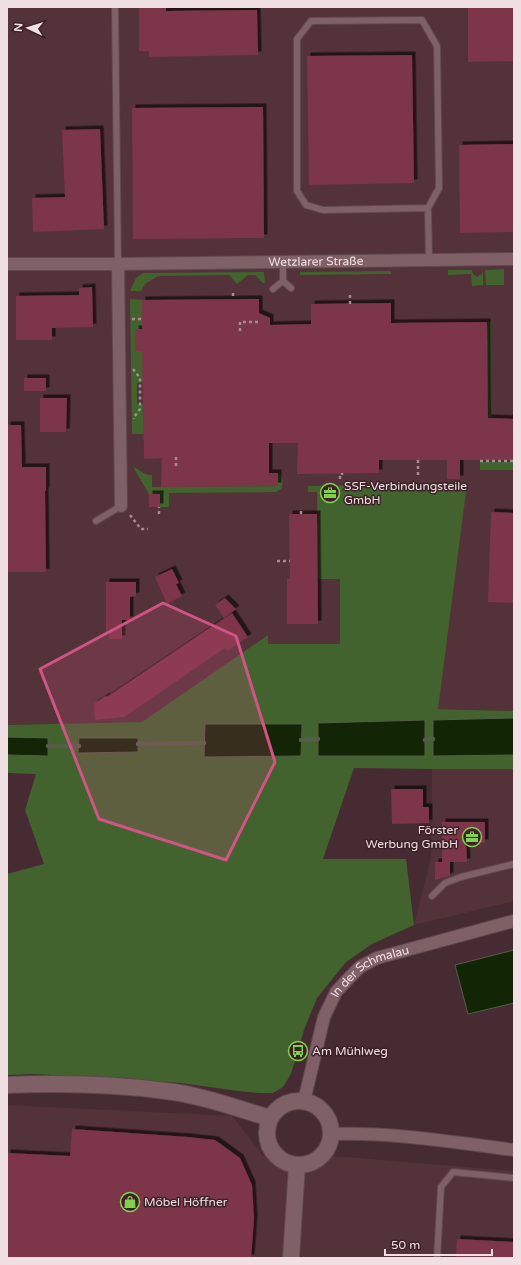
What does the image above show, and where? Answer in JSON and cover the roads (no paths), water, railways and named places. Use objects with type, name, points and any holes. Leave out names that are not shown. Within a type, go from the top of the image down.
[{"type":"main road","points":[[7,1085],[40,1084],[108,1086],[167,1091],[270,1118]]},
{"type":"main road","points":[[293,1101],[304,1101],[313,1103],[326,1116],[330,1125],[331,1134],[329,1144],[320,1157],[307,1164],[297,1165],[286,1163],[277,1157],[270,1149],[266,1128],[270,1118],[276,1110],[284,1104],[293,1101]]},
{"type":"main road","points":[[291,1258],[297,1165]]},
{"type":"street","name":"Wetzlarer Straße","points":[[7,264],[514,260]]},
{"type":"street","points":[[118,264],[121,506]]},
{"type":"street","name":"In der Schmalau","points":[[304,1101],[324,1017],[336,992],[348,978],[360,968],[378,958],[514,921]]},
{"type":"street","points":[[331,1134],[357,1133],[398,1135],[514,1150]]},
{"type":"lane","points":[[115,7],[118,264]]},
{"type":"lane","points":[[428,208],[323,210],[306,205],[297,190],[296,39],[311,21],[422,20],[437,46],[439,188],[428,208],[429,260]]},
{"type":"lane","points":[[283,262],[283,281],[291,288]]},
{"type":"lane","points":[[273,289],[283,281]]},
{"type":"lane","points":[[96,521],[121,506]]},
{"type":"lane","points":[[432,896],[445,883],[461,877],[514,864]]},
{"type":"lane","points":[[437,1258],[441,1187],[453,1172],[514,1178]]},
{"type":"waterway","points":[[301,740],[318,739]]},
{"type":"waterway","points":[[425,740],[433,739]]},
{"type":"waterway","points":[[138,744],[204,743]]},
{"type":"waterway","points":[[48,746],[79,746]]},
{"type":"place","name":"SSF-Verbindungsteile GmbH","points":[[330,493]]},
{"type":"place","name":"Förster Werbung GmbH","points":[[472,837]]},
{"type":"place","name":"Am Mühlweg","points":[[298,1051]]},
{"type":"place","name":"Möbel Höffner","points":[[130,1202]]}]
